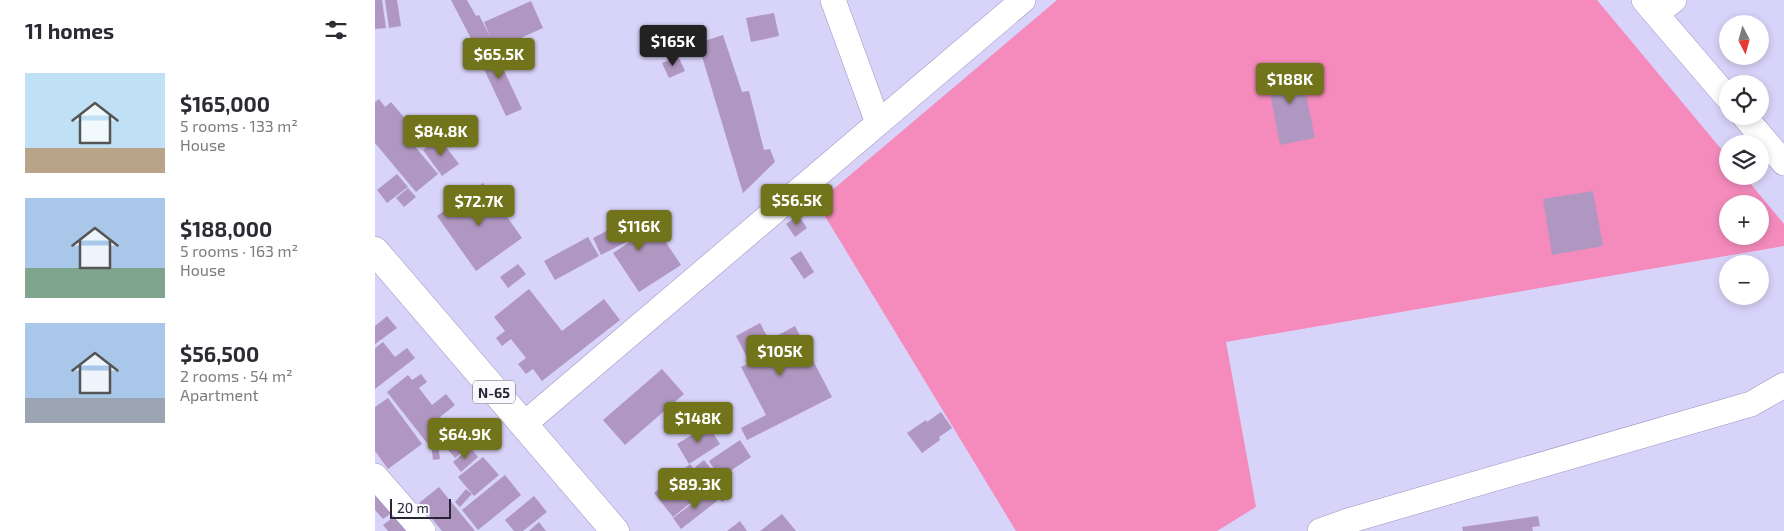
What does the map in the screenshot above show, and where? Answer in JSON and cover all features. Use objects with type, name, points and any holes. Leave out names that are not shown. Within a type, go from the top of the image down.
[{"type":"highway","name":"N-65","points":[[375,251],[615,531]]},
{"type":"street","points":[[833,0],[878,123]]},
{"type":"street","points":[[523,425],[1023,0]]},
{"type":"street","points":[[1658,4],[1719,86]]},
{"type":"street","points":[[1752,125],[1784,163]]},
{"type":"street","points":[[1320,531],[1349,526],[1751,404],[1784,385]]},
{"type":"street","points":[[375,476],[423,531]]},
{"type":"shaded area","points":[[1057,0],[1597,0],[1719,146],[1719,185],[1752,185],[1760,195],[1719,195],[1719,245],[1769,245],[1769,206],[1784,224],[1784,246],[1732,255],[1719,255],[1719,257],[1226,342],[1256,507],[1217,531],[1016,531],[817,203]]},
{"type":"building","points":[[375,0],[382,0],[386,28],[375,29]]},
{"type":"building","points":[[385,0],[397,0],[401,26],[389,28]]},
{"type":"building","points":[[451,0],[467,0],[476,16],[479,15],[491,38],[484,22],[531,1],[543,28],[496,49],[493,42],[477,50]]},
{"type":"building","points":[[774,13],[779,36],[751,42],[746,18]]},
{"type":"building","points":[[723,35],[742,92],[749,91],[764,150],[770,149],[775,162],[743,193],[698,43]]},
{"type":"building","points":[[492,45],[522,109],[506,116],[476,52]]},
{"type":"building","points":[[678,56],[685,71],[669,78],[662,63]]},
{"type":"building","points":[[1300,65],[1315,138],[1280,145],[1266,72]]},
{"type":"building","points":[[379,99],[385,107],[391,102],[415,130],[407,137],[438,174],[416,192],[375,143],[375,102]]},
{"type":"building","points":[[439,138],[459,164],[442,176],[423,150]]},
{"type":"building","points":[[397,174],[408,187],[387,203],[377,190]]},
{"type":"building","points":[[483,183],[522,238],[476,271],[437,216]]},
{"type":"building","points":[[408,188],[416,197],[404,207],[396,198]]},
{"type":"building","points":[[1593,191],[1603,246],[1552,255],[1543,199]]},
{"type":"building","points":[[798,215],[807,228],[795,237],[786,224]]},
{"type":"building","points":[[635,216],[644,233],[655,226],[681,265],[639,292],[613,253],[642,234],[601,255],[593,238]]},
{"type":"building","points":[[588,237],[599,256],[555,280],[544,261]]},
{"type":"building","points":[[801,251],[814,272],[804,279],[790,258]]},
{"type":"building","points":[[518,264],[526,274],[508,288],[500,277]]},
{"type":"building","points":[[529,289],[562,331],[604,299],[620,320],[542,381],[533,369],[526,374],[518,364],[526,358],[511,339],[502,346],[496,338],[505,331],[494,317]]},
{"type":"building","points":[[387,316],[397,328],[375,344],[375,326]]},
{"type":"building","points":[[760,323],[769,340],[795,326],[832,397],[747,440],[741,428],[766,415],[741,367],[750,363],[736,336]]},
{"type":"building","points":[[383,342],[395,357],[407,348],[415,358],[375,389],[375,348]]},
{"type":"building","points":[[662,369],[684,394],[625,445],[603,420]]},
{"type":"building","points":[[421,374],[427,382],[419,388],[432,405],[446,394],[455,405],[440,417],[448,427],[427,443],[387,392],[408,375],[412,380]]},
{"type":"building","points":[[388,398],[422,444],[388,469],[375,451],[375,407]]},
{"type":"building","points":[[941,412],[952,428],[939,437],[940,440],[922,453],[907,433]]},
{"type":"building","points":[[465,419],[473,427],[463,438],[455,430]]},
{"type":"building","points":[[708,425],[720,444],[689,464],[677,444]]},
{"type":"building","points":[[454,430],[468,447],[455,458],[441,441]]},
{"type":"building","points":[[740,440],[751,457],[720,478],[709,461]]},
{"type":"building","points":[[438,443],[440,459],[433,460],[431,444]]},
{"type":"building","points":[[470,447],[478,457],[461,472],[453,462]]},
{"type":"building","points":[[483,457],[499,475],[474,496],[458,477]]},
{"type":"building","points":[[704,460],[732,495],[722,502],[695,467]]},
{"type":"building","points":[[690,464],[709,488],[673,517],[654,493]]},
{"type":"building","points":[[505,475],[521,495],[478,530],[462,510]]},
{"type":"building","points":[[439,487],[475,531],[442,531],[419,503]]},
{"type":"building","points":[[466,489],[472,494],[460,507],[455,502]]},
{"type":"building","points":[[375,491],[393,512],[383,519],[375,510]]},
{"type":"building","points":[[709,491],[717,501],[681,529],[673,518]]},
{"type":"building","points":[[534,496],[547,512],[523,531],[514,531],[505,520]]},
{"type":"building","points":[[782,514],[796,531],[760,531]]},
{"type":"building","points":[[395,516],[408,531],[388,531],[383,525]]},
{"type":"building","points":[[1538,516],[1540,526],[1532,527],[1533,531],[1463,531],[1462,527]]},
{"type":"building","points":[[740,521],[747,531],[727,531]]},
{"type":"building","points":[[539,522],[546,531],[529,531]]}]
